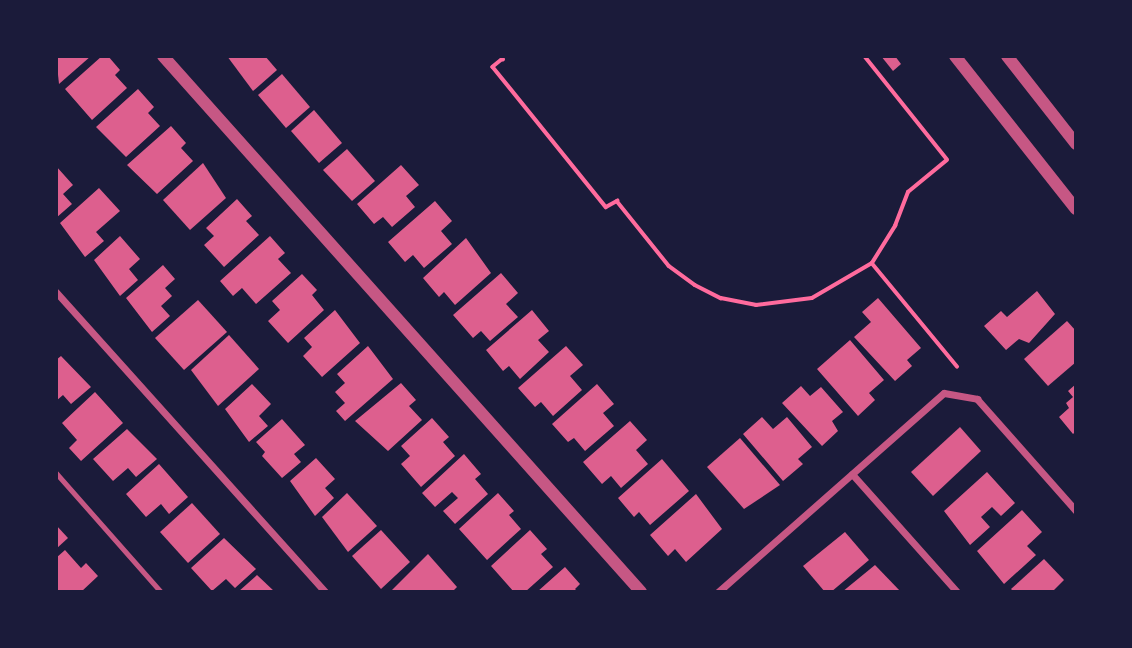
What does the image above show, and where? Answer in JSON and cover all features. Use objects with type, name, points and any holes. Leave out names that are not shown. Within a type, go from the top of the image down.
[{"type":"street","points":[[163,56],[641,592]]},
{"type":"street","points":[[955,56],[1076,209]]},
{"type":"street","points":[[1007,56],[1076,144]]},
{"type":"street","points":[[56,292],[326,592]]},
{"type":"street","points":[[718,592],[944,393],[977,399],[1076,511]]},
{"type":"street","points":[[852,474],[957,592]]},
{"type":"lane","points":[[56,474],[161,592]]},
{"type":"path","points":[[501,56],[503,59],[493,66],[606,207],[617,201],[669,266],[695,285],[722,298],[756,305],[785,304],[836,288],[872,263],[895,226],[908,192],[947,160],[864,56]]},
{"type":"path","points":[[872,263],[957,366]]},
{"type":"building","points":[[56,56],[91,56],[59,84]]},
{"type":"building","points":[[102,56],[108,56],[120,70],[115,75],[127,88],[92,120],[65,89]]},
{"type":"building","points":[[227,56],[265,56],[277,70],[253,91]]},
{"type":"building","points":[[881,56],[895,56],[901,64],[893,71]]},
{"type":"building","points":[[282,74],[310,107],[286,128],[258,95]]},
{"type":"building","points":[[138,89],[154,107],[148,113],[160,126],[126,157],[96,127]]},
{"type":"building","points":[[314,110],[342,143],[319,163],[291,131]]},
{"type":"building","points":[[171,126],[186,143],[181,148],[193,161],[157,194],[127,165]]},
{"type":"building","points":[[347,149],[375,181],[352,201],[323,170]]},
{"type":"building","points":[[203,163],[226,198],[190,230],[163,200]]},
{"type":"building","points":[[401,165],[419,185],[406,196],[415,207],[392,227],[383,217],[374,224],[357,204]]},
{"type":"building","points":[[56,166],[73,185],[63,194],[72,204],[56,218]]},
{"type":"building","points":[[99,188],[120,211],[96,232],[104,241],[85,257],[60,223]]},
{"type":"building","points":[[237,199],[252,216],[246,221],[259,235],[224,267],[204,245],[214,236],[206,228]]},
{"type":"building","points":[[435,201],[452,221],[441,231],[452,244],[424,268],[413,255],[405,262],[388,242]]},
{"type":"building","points":[[120,236],[140,259],[129,269],[138,280],[120,296],[94,260]]},
{"type":"building","points":[[270,236],[285,253],[278,259],[291,273],[256,304],[242,288],[233,296],[220,281]]},
{"type":"building","points":[[466,238],[491,273],[455,305],[444,292],[439,297],[423,278]]},
{"type":"building","points":[[163,265],[175,279],[165,288],[172,296],[161,306],[170,316],[152,332],[126,298]]},
{"type":"building","points":[[501,273],[518,293],[506,304],[518,317],[490,341],[481,331],[473,338],[453,315]]},
{"type":"building","points":[[302,274],[317,290],[312,295],[324,310],[288,343],[268,321],[280,310],[272,301]]},
{"type":"building","points":[[1037,291],[1055,314],[1029,343],[1019,339],[1006,350],[984,326],[1001,311],[1007,317]]},
{"type":"building","points":[[878,298],[921,348],[907,360],[912,366],[895,381],[854,337],[871,322],[862,312]]},
{"type":"building","points":[[198,300],[227,332],[184,370],[155,338]]},
{"type":"building","points":[[335,310],[360,343],[322,377],[303,356],[312,347],[304,338]]},
{"type":"building","points":[[532,310],[549,331],[538,340],[549,352],[520,379],[509,366],[503,371],[486,350]]},
{"type":"building","points":[[1067,321],[1076,331],[1076,362],[1048,386],[1024,359]]},
{"type":"building","points":[[229,335],[259,369],[218,406],[191,370]]},
{"type":"building","points":[[850,340],[884,380],[869,393],[875,400],[858,416],[817,369]]},
{"type":"building","points":[[368,346],[393,379],[345,421],[336,411],[345,403],[335,392],[345,383],[337,374]]},
{"type":"building","points":[[566,346],[583,365],[570,376],[582,390],[553,416],[541,402],[535,407],[518,388]]},
{"type":"building","points":[[61,356],[91,387],[71,404],[63,395],[56,401],[56,360]]},
{"type":"building","points":[[401,383],[416,400],[409,406],[422,420],[388,451],[355,421]]},
{"type":"building","points":[[252,384],[271,404],[259,416],[268,426],[249,442],[225,409]]},
{"type":"building","points":[[597,384],[614,404],[603,413],[614,426],[585,451],[574,438],[568,442],[552,424]]},
{"type":"building","points":[[1076,384],[1076,431],[1073,434],[1059,417],[1069,408],[1066,403],[1073,397],[1068,391]]},
{"type":"building","points":[[801,386],[810,396],[821,387],[843,412],[832,421],[838,431],[822,446],[782,403]]},
{"type":"building","points":[[95,392],[123,423],[81,461],[69,448],[77,440],[62,423]]},
{"type":"building","points":[[762,417],[773,429],[787,417],[812,447],[798,459],[803,464],[783,481],[743,434]]},
{"type":"building","points":[[432,418],[449,437],[443,442],[455,456],[421,487],[401,464],[410,456],[401,446]]},
{"type":"building","points":[[282,419],[305,445],[294,454],[301,462],[282,478],[262,456],[265,452],[256,442]]},
{"type":"building","points":[[630,421],[647,440],[636,450],[648,464],[621,488],[611,476],[602,484],[583,462]]},
{"type":"building","points":[[960,427],[981,451],[933,496],[911,472]]},
{"type":"building","points":[[127,429],[157,459],[136,477],[128,468],[113,481],[93,459]]},
{"type":"building","points":[[740,438],[780,485],[744,509],[707,467]]},
{"type":"building","points":[[464,454],[481,474],[475,479],[488,494],[455,524],[443,511],[458,498],[452,492],[435,507],[422,493]]},
{"type":"building","points":[[316,458],[335,479],[325,488],[334,498],[315,516],[290,481]]},
{"type":"building","points":[[662,459],[689,491],[650,525],[639,512],[634,517],[618,498]]},
{"type":"building","points":[[159,464],[188,497],[169,514],[161,504],[146,517],[126,494]]},
{"type":"building","points":[[987,472],[1015,503],[1001,516],[992,507],[981,517],[990,527],[970,545],[944,511]]},
{"type":"building","points":[[347,493],[377,526],[348,552],[322,517]]},
{"type":"building","points":[[498,493],[514,511],[509,515],[521,529],[487,560],[459,529]]},
{"type":"building","points":[[696,494],[722,529],[686,562],[675,549],[668,556],[650,535]]},
{"type":"building","points":[[192,503],[220,534],[188,563],[160,532]]},
{"type":"building","points":[[1022,510],[1042,532],[1027,546],[1036,555],[1004,584],[977,551]]},
{"type":"building","points":[[56,525],[68,538],[56,549]]},
{"type":"building","points":[[381,530],[410,562],[381,589],[352,556]]},
{"type":"building","points":[[530,530],[547,549],[541,554],[553,567],[525,592],[514,592],[491,566]]},
{"type":"building","points":[[845,532],[869,560],[831,592],[825,592],[803,566]]},
{"type":"building","points":[[224,538],[256,569],[235,588],[226,579],[212,591],[191,568]]},
{"type":"building","points":[[65,550],[81,568],[86,563],[98,576],[81,592],[56,592],[56,558]]},
{"type":"building","points":[[428,554],[457,587],[452,592],[390,592]]},
{"type":"building","points":[[1044,559],[1064,580],[1052,592],[1014,592],[1011,589]]},
{"type":"building","points":[[875,565],[901,592],[842,592]]},
{"type":"building","points":[[565,567],[580,584],[575,589],[578,592],[537,592]]},
{"type":"building","points":[[257,575],[275,592],[238,592]]}]
